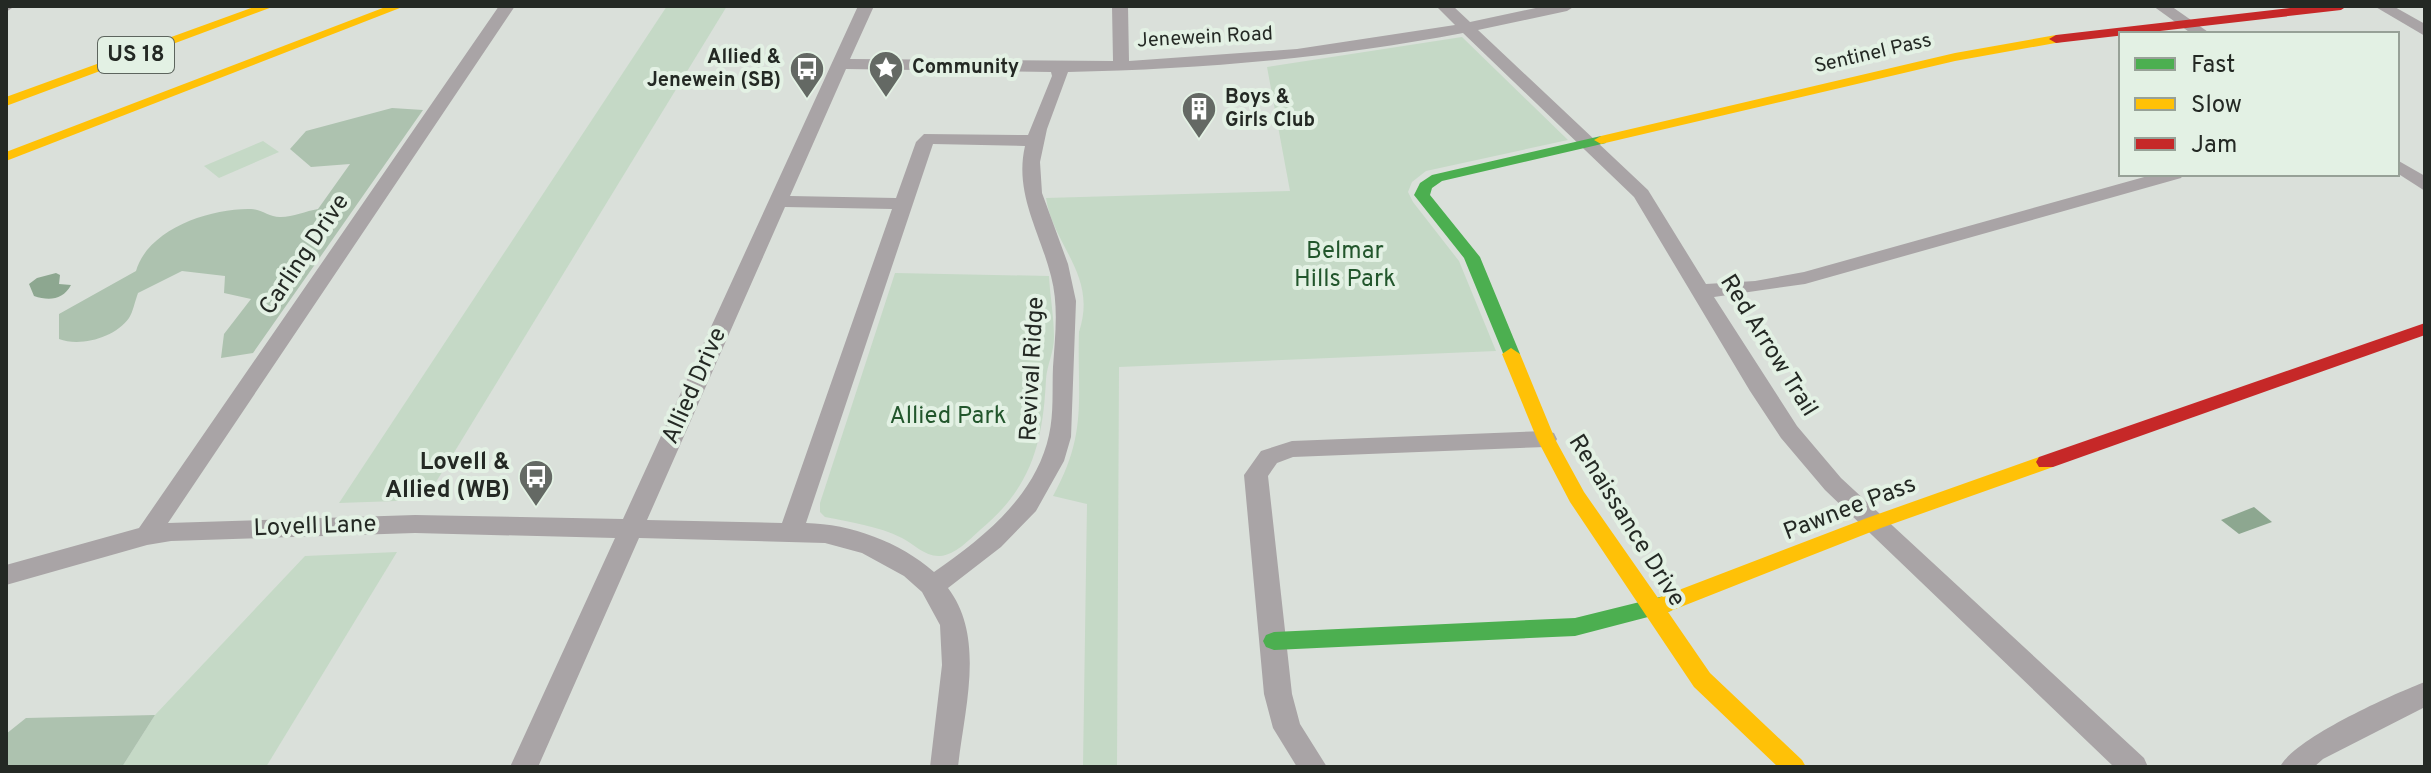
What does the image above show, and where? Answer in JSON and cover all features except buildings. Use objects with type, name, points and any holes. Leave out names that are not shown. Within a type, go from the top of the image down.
[{"type":"main road","name":"US 18","points":[[6,102],[268,6]]},
{"type":"main road","points":[[6,157],[399,6]]},
{"type":"main road","name":"Sentinel Pass","points":[[1425,186],[1437,178],[1955,57],[2055,39],[2341,6]]},
{"type":"main road","name":"Renaissance Drive","points":[[1425,186],[1422,195],[1429,207],[1472,257],[1546,439],[1577,497],[1702,680],[1792,766]]},
{"type":"main road","name":"Pawnee Pass","points":[[1274,641],[1575,627],[1652,610],[1874,523],[2425,329]]},
{"type":"street","name":"Carling Drive","points":[[147,535],[507,6]]},
{"type":"street","name":"Allied Drive","points":[[524,767],[866,6]]},
{"type":"street","points":[[1120,6],[1121,64]]},
{"type":"street","name":"Red Arrow Trail","points":[[1444,6],[1641,194],[1758,386],[1789,432],[1833,484],[2134,767]]},
{"type":"street","name":"Jenewein Road","points":[[841,64],[1059,65],[1243,60],[1300,54],[1466,27],[1567,6]]},
{"type":"street","points":[[2161,6],[2200,32]]},
{"type":"street","points":[[2382,6],[2425,31]]},
{"type":"street","name":"Revival Ridge","points":[[932,586],[962,566],[1014,521],[1047,474],[1060,437],[1065,350],[1064,289],[1037,213],[1031,182],[1035,141],[1060,76],[1059,65]]},
{"type":"street","points":[[791,531],[922,148],[930,138],[1035,141]]},
{"type":"street","points":[[2399,166],[2425,185]]},
{"type":"street","points":[[1702,291],[1805,278],[2168,176]]},
{"type":"street","points":[[778,201],[901,204]]},
{"type":"street","points":[[1313,767],[1287,728],[1278,694],[1256,475],[1269,457],[1292,449],[1546,439]]},
{"type":"street","name":"Lovell Lane","points":[[6,575],[147,535],[415,524],[825,533],[878,549],[914,568],[932,586]]},
{"type":"street","points":[[932,586],[946,604],[957,647],[944,767]]},
{"type":"street","points":[[2294,767],[2313,750],[2425,694]]},
{"type":"green space","points":[[667,6],[727,6],[425,500],[339,503]]},
{"type":"green space","name":"Belmar Hills Park","points":[[1462,37],[1568,140],[1426,171],[1412,182],[1408,192],[1459,261],[1496,351],[1119,367],[1117,767],[1083,767],[1087,504],[1053,496],[1072,453],[1076,434],[1083,294],[1046,198],[1290,191],[1267,67]]},
{"type":"green space","points":[[263,141],[279,152],[219,178],[204,166]]},
{"type":"green space","name":"Allied Park","points":[[895,273],[1049,276],[1054,343],[1042,423],[1031,462],[1023,480],[998,514],[962,546],[940,556],[925,552],[883,530],[825,517],[820,512],[820,503]]},
{"type":"green space","points":[[397,552],[266,767],[122,767],[155,715],[305,556]]},
{"type":"shaded area","points":[[392,108],[423,110],[253,353],[221,358],[224,334],[251,299],[224,293],[225,276],[182,271],[138,293],[129,318],[106,336],[77,342],[59,339],[59,314],[136,271],[153,243],[183,224],[217,212],[235,210],[255,209],[281,217],[318,209],[350,164],[311,167],[290,149],[306,131]]},
{"type":"shaded area","points":[[56,273],[60,275],[59,284],[71,285],[68,290],[55,298],[34,296],[29,284],[37,278]]},
{"type":"shaded area","points":[[2254,507],[2272,522],[2239,534],[2221,520]]},
{"type":"shaded area","points":[[155,715],[122,767],[6,767],[6,734],[26,718]]},
{"type":"traffic: fast","points":[[1511,354],[1472,257],[1422,195],[1425,186],[1437,178],[1601,140]]},
{"type":"traffic: fast","points":[[1274,641],[1575,627],[1664,605]]},
{"type":"traffic: slow","points":[[6,102],[269,6]]},
{"type":"traffic: slow","points":[[6,157],[399,6]]},
{"type":"traffic: slow","points":[[1601,140],[1955,57],[2056,39]]},
{"type":"traffic: slow","points":[[1511,354],[1546,439],[1577,497],[1702,680],[1794,767]]},
{"type":"traffic: slow","points":[[1664,605],[1874,523],[2046,462]]},
{"type":"traffic: jam","points":[[2056,39],[2341,6]]},
{"type":"traffic: jam","points":[[2046,462],[2425,329]]},
{"type":"place","name":"Community","points":[[886,99]]},
{"type":"place","name":"Allied & Jenewein (SB)","points":[[807,100]]},
{"type":"place","name":"Boys & Girls Club","points":[[1199,140]]},
{"type":"place","name":"Lovell & Allied (WB)","points":[[536,508]]}]
